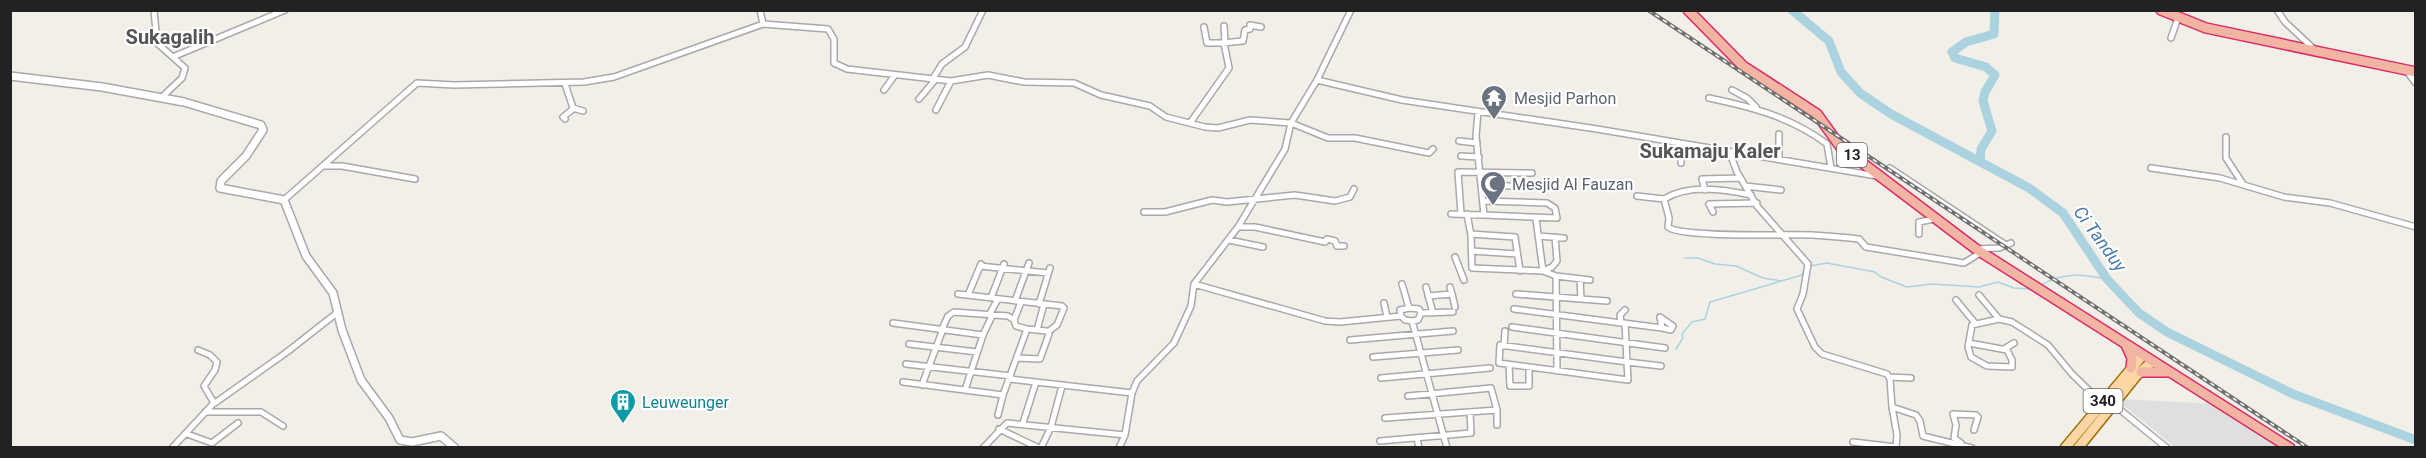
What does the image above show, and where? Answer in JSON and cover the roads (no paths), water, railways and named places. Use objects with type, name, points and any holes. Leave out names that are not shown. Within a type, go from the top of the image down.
[{"type":"highway","name":"13","points":[[1688,10],[1736,60],[1752,73],[1817,114],[1840,146],[1978,251],[2290,447]]},
{"type":"highway","points":[[2161,10],[2206,28],[2411,71]]},
{"type":"highway","points":[[2127,346],[2136,370],[2168,372]]},
{"type":"main road","name":"340","points":[[2078,447],[2108,404],[2147,359]]},
{"type":"main road","name":"340","points":[[2065,447],[2108,404]]},
{"type":"street","points":[[154,10],[156,41],[161,50],[175,56],[182,63],[185,72],[176,86],[161,98]]},
{"type":"street","points":[[175,56],[285,10]]},
{"type":"street","points":[[759,10],[763,24]]},
{"type":"street","points":[[919,99],[942,64],[965,46],[983,10]]},
{"type":"street","points":[[1119,447],[1125,435],[1132,393],[1142,376],[1174,344],[1191,306],[1194,284],[1238,227],[1285,149],[1291,123],[1317,80],[1352,10]]},
{"type":"street","points":[[2277,10],[2285,22],[2316,51]]},
{"type":"street","points":[[2171,38],[2178,18]]},
{"type":"street","points":[[284,200],[410,86],[417,83],[565,84],[614,77],[763,24],[828,28],[834,39],[833,58],[836,66],[933,80],[951,81],[988,75],[1030,82],[1074,83],[1101,95],[1150,106],[1166,117],[1212,128],[1245,120],[1291,123],[1328,138],[1355,138],[1432,151]]},
{"type":"street","points":[[1204,27],[1207,43],[1243,41],[1245,30],[1250,29],[1250,25],[1261,27]]},
{"type":"street","points":[[1190,123],[1229,70],[1224,42],[1224,26]]},
{"type":"street","points":[[2411,71],[2415,82]]},
{"type":"street","points":[[884,90],[895,75]]},
{"type":"street","points":[[10,76],[102,87],[184,102],[261,125],[263,130],[255,144],[221,181],[220,188],[236,193],[284,200]]},
{"type":"street","points":[[1317,80],[1402,100],[1881,177]]},
{"type":"street","points":[[936,110],[951,81]]},
{"type":"street","points":[[565,84],[573,109]]},
{"type":"street","points":[[1732,90],[1747,98],[1757,108]]},
{"type":"street","points":[[1709,98],[1757,108],[1794,121],[1824,142],[1829,150],[1831,168]]},
{"type":"street","points":[[565,119],[563,117],[573,109],[583,111]]},
{"type":"street","points":[[1478,112],[1477,143],[1484,215]]},
{"type":"street","points":[[1779,134],[1779,159]]},
{"type":"street","points":[[2226,136],[2224,154],[2243,184]]},
{"type":"street","points":[[1459,141],[1477,143]]},
{"type":"street","points":[[1674,142],[1681,152],[1681,163]]},
{"type":"street","points":[[1729,151],[1740,178],[1751,195],[1779,233],[1804,256],[1809,266],[1804,280],[1803,294],[1797,305],[1815,347],[1827,357],[1880,370],[1889,377],[1911,378]]},
{"type":"street","points":[[1461,156],[1479,157]]},
{"type":"street","points":[[324,166],[342,166],[415,179]]},
{"type":"street","points":[[1664,199],[1669,218],[1668,227],[1671,230],[1707,235],[1779,233],[1859,239],[1866,247],[1964,263],[1978,251],[2008,244],[1890,168]]},
{"type":"street","points":[[2151,168],[2220,178],[2284,197],[2341,206],[2415,227]]},
{"type":"street","points":[[1472,268],[1471,234],[1464,214],[1457,172],[1532,173]]},
{"type":"street","points":[[1713,212],[1699,179],[1740,178]]},
{"type":"street","points":[[1482,185],[1539,187]]},
{"type":"street","points":[[1745,186],[1781,190]]},
{"type":"street","points":[[1144,212],[1165,212],[1206,201],[1227,202],[1296,195],[1343,201],[1350,197],[1354,189]]},
{"type":"street","points":[[1637,196],[1664,199],[1678,192],[1720,189],[1751,195]]},
{"type":"street","points":[[284,200],[306,256],[333,293],[342,330],[361,380],[389,418],[400,440],[412,442],[441,436],[455,447]]},
{"type":"street","points":[[1451,214],[1556,219],[1555,208],[1547,203],[1483,201]]},
{"type":"street","points":[[1499,202],[1501,217]]},
{"type":"street","points":[[1709,204],[1757,203]]},
{"type":"street","points":[[1536,219],[1542,271]]},
{"type":"street","points":[[1919,234],[1919,222],[1936,219]]},
{"type":"street","points":[[1238,227],[1255,227],[1325,242],[1327,239],[1336,242],[1337,246],[1344,246]]},
{"type":"street","points":[[1515,228],[1520,271]]},
{"type":"street","points":[[1471,234],[1515,237]]},
{"type":"street","points":[[1538,236],[1564,238]]},
{"type":"street","points":[[1542,271],[1552,267],[1557,261],[1555,237]]},
{"type":"street","points":[[1229,240],[1263,247]]},
{"type":"street","points":[[1472,251],[1517,254]]},
{"type":"street","points":[[1455,257],[1464,280]]},
{"type":"street","points":[[1029,263],[1014,320],[1016,326],[1049,331]]},
{"type":"street","points":[[968,295],[980,264],[1026,270],[1049,270],[1037,330]]},
{"type":"street","points":[[965,390],[1004,266]]},
{"type":"street","points":[[1460,268],[1542,271],[1556,276],[1590,280]]},
{"type":"street","points":[[1556,276],[1557,371]]},
{"type":"street","points":[[1580,279],[1581,299]]},
{"type":"street","points":[[1194,284],[1330,322],[1401,316]]},
{"type":"street","points":[[1402,284],[1409,308]]},
{"type":"street","points":[[1421,313],[1418,320],[1412,321],[1405,320],[1400,310],[1419,309],[1421,313],[1454,310],[1450,286]]},
{"type":"street","points":[[1426,287],[1433,313]]},
{"type":"street","points":[[958,294],[1064,308],[1057,324],[1049,331],[1040,359],[1017,358]]},
{"type":"street","points":[[1428,296],[1452,294]]},
{"type":"street","points":[[1516,294],[1606,301]]},
{"type":"street","points":[[1979,295],[1999,319]]},
{"type":"street","points":[[1956,300],[1975,322]]},
{"type":"street","points":[[1384,303],[1387,317]]},
{"type":"street","points":[[1514,309],[1662,328]]},
{"type":"street","points":[[1625,310],[1620,315],[1626,342],[1627,362],[1628,380],[1499,363],[1500,345],[1557,353],[1627,362],[1661,366]]},
{"type":"street","points":[[172,447],[187,434],[210,407],[338,312]]},
{"type":"street","points":[[922,385],[942,329],[951,312],[1008,316],[1014,320]]},
{"type":"street","points":[[1969,343],[2004,349],[2010,353],[2012,367],[1974,360],[1968,352],[1969,343],[1971,327],[1975,322],[1999,319],[2012,322],[2048,345],[2072,374],[2108,404],[2167,447]]},
{"type":"street","points":[[1412,321],[1447,447]]},
{"type":"street","points":[[893,322],[983,335]]},
{"type":"street","points":[[1512,327],[1665,348]]},
{"type":"street","points":[[998,415],[1027,329]]},
{"type":"street","points":[[1350,340],[1453,331]]},
{"type":"street","points":[[1504,346],[1505,332]]},
{"type":"street","points":[[2004,349],[2014,343]]},
{"type":"street","points":[[909,344],[977,352]]},
{"type":"street","points":[[198,350],[210,355],[217,362],[204,386],[210,407]]},
{"type":"street","points":[[1373,357],[1458,350]]},
{"type":"street","points":[[906,364],[971,371],[1062,386],[1132,393]]},
{"type":"street","points":[[1509,365],[1509,386],[1529,386],[1529,367]]},
{"type":"street","points":[[1381,378],[1490,368]]},
{"type":"street","points":[[1853,442],[1896,447],[1897,435],[1889,377]]},
{"type":"street","points":[[903,382],[1003,395]]},
{"type":"street","points":[[1023,423],[1036,382]]},
{"type":"street","points":[[999,429],[1040,447],[1051,427],[1062,386]]},
{"type":"street","points":[[1408,396],[1491,388],[1497,410],[1497,425]]},
{"type":"street","points":[[210,407],[261,412],[283,426]]},
{"type":"street","points":[[1892,407],[1916,416],[1920,421],[1920,431],[1923,436],[1968,446]]},
{"type":"street","points":[[1385,418],[1497,410]]},
{"type":"street","points":[[1380,441],[1391,444],[1417,438],[1471,434],[1470,412]]},
{"type":"street","points":[[1968,446],[1954,438],[1956,425],[1953,414],[1976,415],[1978,417],[1974,430]]},
{"type":"street","points":[[187,434],[212,443],[238,423]]},
{"type":"street","points":[[983,447],[1007,423],[1125,435]]},
{"type":"street","points":[[1417,438],[1419,447]]},
{"type":"waterway","name":"Ci Tanduy","points":[[1792,10],[1829,41],[1841,72],[1860,93],[1891,114],[1980,162]]},
{"type":"waterway","points":[[1980,162],[1981,149],[1992,131],[1983,101],[1985,92],[1995,75],[1986,67],[1955,58],[1952,52],[1966,42],[1994,34],[1995,10]]},
{"type":"waterway","name":"Ci Tanduy","points":[[1980,162],[2029,188],[2063,213],[2107,279],[2139,313],[2167,332],[2293,394],[2416,440]]},
{"type":"waterway","points":[[1685,258],[1698,258],[1715,264],[1736,266],[1763,278],[1781,281]]},
{"type":"waterway","points":[[1810,266],[1827,263],[1875,272],[1881,277],[1907,287],[1932,284],[1979,287],[1998,282],[2014,288],[2031,289]]},
{"type":"waterway","points":[[1676,349],[1683,338],[1682,334],[1692,322],[1705,319],[1710,302],[1802,275],[1805,267]]},
{"type":"waterway","points":[[2041,285],[2073,275],[2107,279]]},
{"type":"railway","points":[[1648,10],[2308,448]]},
{"type":"place","name":"Mesjid Parhon","points":[[1494,121]]},
{"type":"place","name":"Mesjid Al Fauzan","points":[[1493,207]]},
{"type":"place","name":"Leuweunger","points":[[623,425]]},
{"type":"district","name":"Sukagalih","points":[[170,37]]},
{"type":"district","name":"Sukamaju Kaler","points":[[1710,151]]}]
